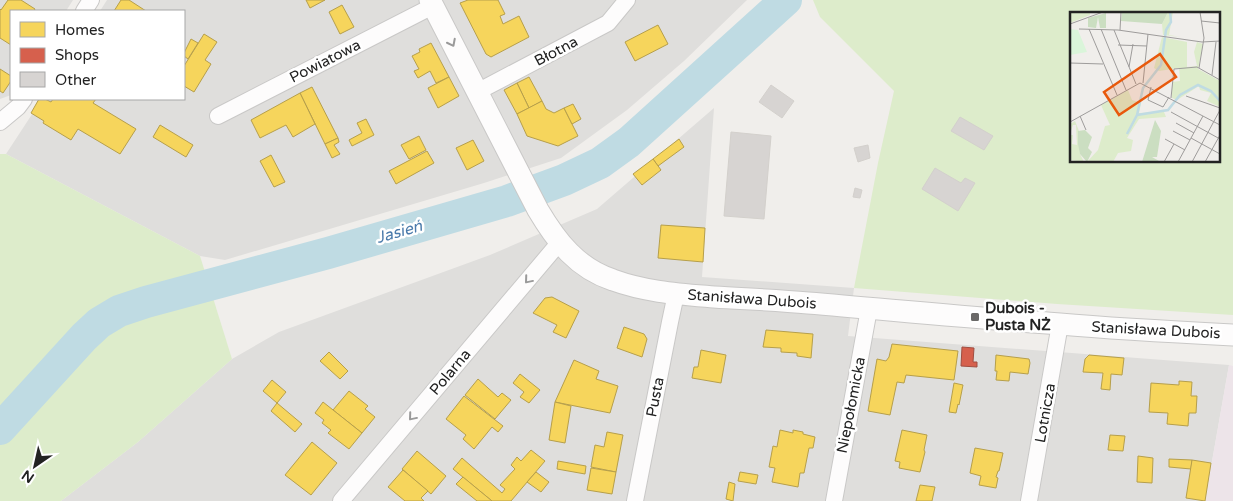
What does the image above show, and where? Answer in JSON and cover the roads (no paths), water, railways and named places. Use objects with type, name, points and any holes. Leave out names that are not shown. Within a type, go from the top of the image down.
[{"type":"street","name":"Błotna","points":[[477,92],[608,23],[627,0]]},
{"type":"street","name":"Stanisława Dubois","points":[[431,3],[538,210],[559,242],[590,269],[613,280],[654,291],[676,294],[1060,324],[1233,335]]},
{"type":"street","name":"Powiatowa","points":[[218,116],[431,3]]},
{"type":"street","points":[[0,122],[23,100]]},
{"type":"street","name":"Polarna","points":[[341,501],[559,242]]},
{"type":"street","name":"Pusta","points":[[635,501],[676,294]]},
{"type":"street","name":"Niepołomicka","points":[[834,501],[870,309]]},
{"type":"street","name":"Lotnicza","points":[[1029,501],[1060,324]]},
{"type":"waterway","name":"Jasień","points":[[0,429],[84,337],[99,323],[119,311],[507,201],[564,180],[600,163],[629,142],[786,0]]},
{"type":"place","name":"Dubois - Pusta NŻ","points":[[975,317]]}]
